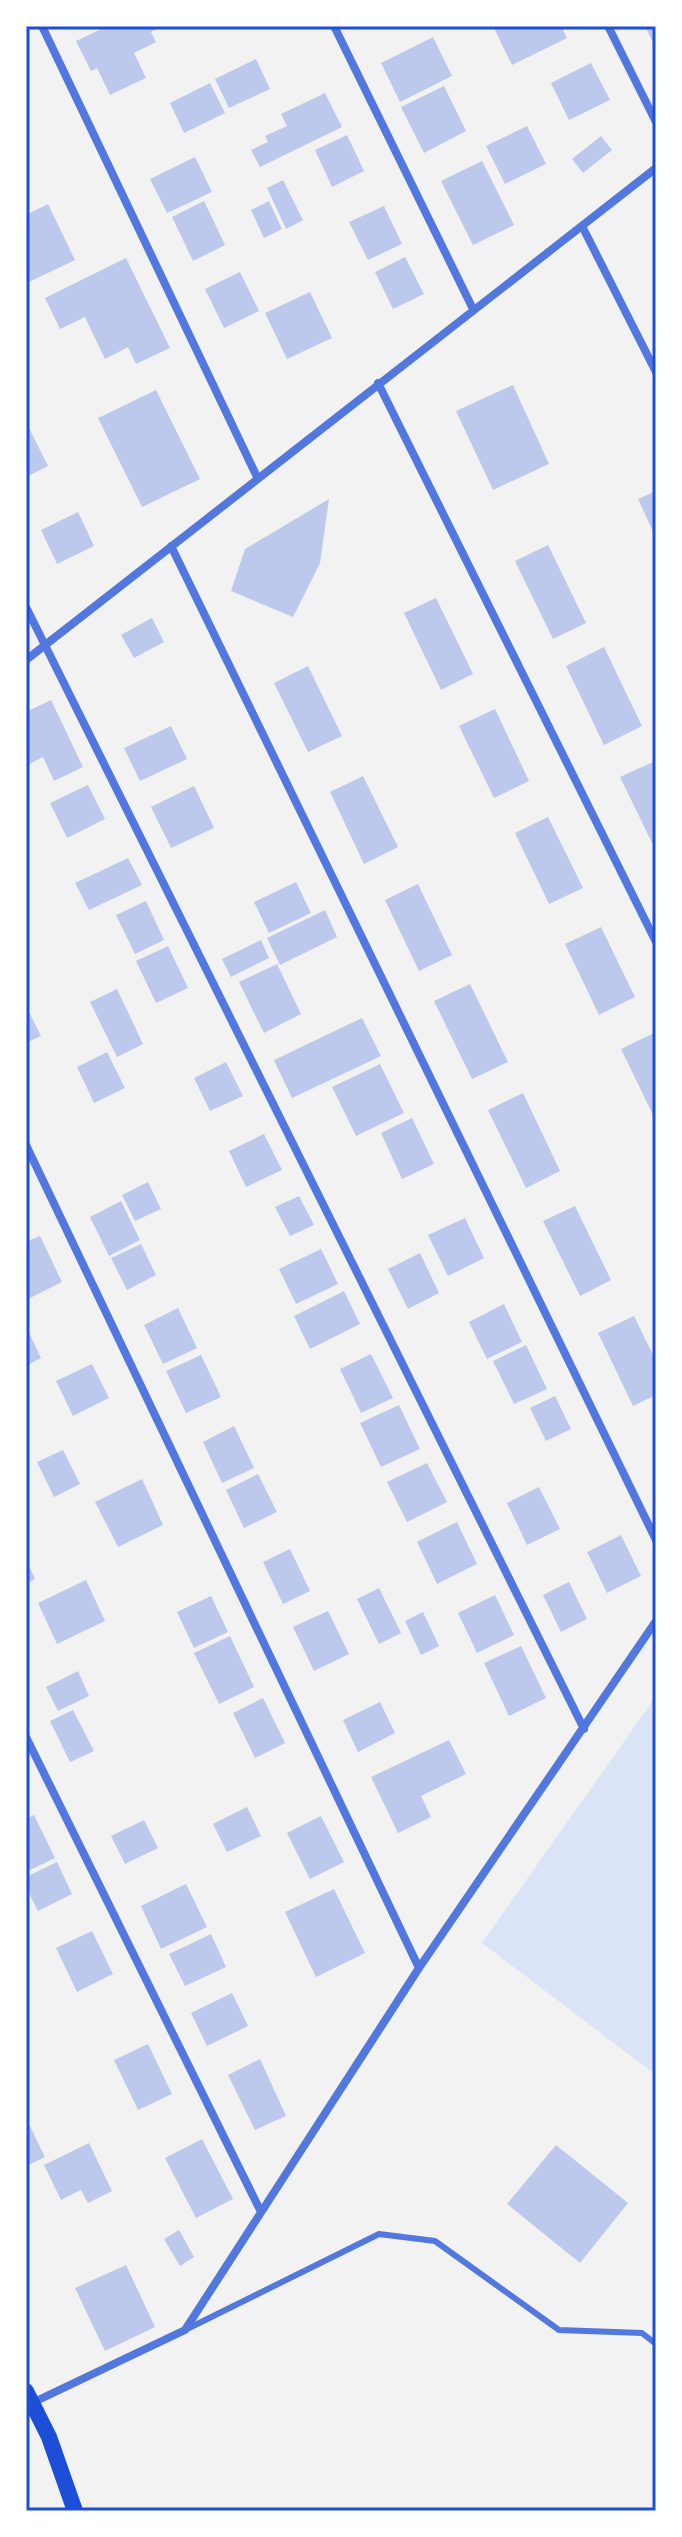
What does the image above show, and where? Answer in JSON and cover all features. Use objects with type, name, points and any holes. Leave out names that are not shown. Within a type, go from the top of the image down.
[{"type":"main road","points":[[29,2397],[49,2437],[75,2511]]},
{"type":"street","points":[[42,26],[258,479]]},
{"type":"street","points":[[334,26],[473,309]]},
{"type":"street","points":[[608,26],[656,122]]},
{"type":"street","points":[[26,660],[656,168]]},
{"type":"street","points":[[582,226],[656,372]]},
{"type":"street","points":[[378,383],[656,942]]},
{"type":"street","points":[[171,546],[656,1540]]},
{"type":"street","points":[[26,607],[584,1729]]},
{"type":"street","points":[[26,1145],[419,1968]]},
{"type":"street","points":[[29,2397],[185,2330],[419,1968],[656,1621]]},
{"type":"street","points":[[26,1737],[261,2212]]},
{"type":"lane","points":[[185,2330],[379,2234],[435,2241],[559,2330],[642,2333],[656,2344]]},
{"type":"shaded area","points":[[656,1696],[656,2075],[482,1943]]},
{"type":"building","points":[[108,26],[163,26],[151,32],[156,42],[134,53],[146,78],[110,95],[97,68],[91,71],[76,41]]},
{"type":"building","points":[[493,26],[561,26],[567,38],[512,65]]},
{"type":"building","points":[[645,26],[656,26],[656,49]]},
{"type":"building","points":[[433,37],[452,76],[400,102],[381,63]]},
{"type":"building","points":[[256,59],[270,89],[229,108],[215,79]]},
{"type":"building","points":[[591,63],[610,100],[569,120],[551,83]]},
{"type":"building","points":[[210,83],[225,113],[184,133],[170,103]]},
{"type":"building","points":[[444,86],[466,131],[424,153],[401,107]]},
{"type":"building","points":[[325,93],[342,127],[260,167],[251,150],[268,142],[265,136],[287,126],[281,114]]},
{"type":"building","points":[[527,126],[546,164],[505,184],[486,146]]},
{"type":"building","points":[[347,135],[364,171],[332,187],[315,150]]},
{"type":"building","points":[[601,136],[612,150],[583,173],[572,159]]},
{"type":"building","points":[[195,157],[212,192],[167,213],[150,179]]},
{"type":"building","points":[[482,161],[514,225],[473,245],[441,181]]},
{"type":"building","points":[[283,180],[303,220],[286,229],[267,188]]},
{"type":"building","points":[[204,201],[225,245],[193,261],[172,217]]},
{"type":"building","points":[[269,201],[282,229],[264,238],[251,210]]},
{"type":"building","points":[[48,204],[75,260],[29,282],[26,276],[26,215]]},
{"type":"building","points":[[384,206],[402,244],[368,260],[349,222]]},
{"type":"building","points":[[405,257],[424,294],[393,309],[375,272]]},
{"type":"building","points":[[126,258],[170,348],[136,364],[128,347],[105,359],[85,317],[60,329],[45,298]]},
{"type":"building","points":[[240,272],[259,311],[224,328],[205,289]]},
{"type":"building","points":[[310,292],[332,338],[287,359],[265,313]]},
{"type":"building","points":[[513,385],[549,464],[493,490],[456,411]]},
{"type":"building","points":[[156,390],[200,479],[142,507],[98,418]]},
{"type":"building","points":[[26,422],[48,466],[26,477]]},
{"type":"building","points":[[656,491],[656,538],[638,499]]},
{"type":"building","points":[[329,499],[320,563],[293,617],[231,591],[245,549]]},
{"type":"building","points":[[78,512],[94,546],[57,564],[41,530]]},
{"type":"building","points":[[548,545],[586,623],[553,639],[515,561]]},
{"type":"building","points":[[436,598],[473,674],[441,690],[404,613]]},
{"type":"building","points":[[152,618],[164,642],[134,658],[121,635]]},
{"type":"building","points":[[604,647],[642,726],[604,745],[566,666]]},
{"type":"building","points":[[308,666],[342,736],[308,752],[274,683]]},
{"type":"building","points":[[51,700],[83,767],[54,781],[43,757],[26,766],[26,712]]},
{"type":"building","points":[[495,709],[529,781],[494,798],[459,726]]},
{"type":"building","points":[[171,726],[187,759],[140,781],[124,748]]},
{"type":"building","points":[[655,761],[656,846],[654,847],[620,777]]},
{"type":"building","points":[[363,776],[398,847],[364,864],[330,792]]},
{"type":"building","points":[[88,785],[105,819],[67,838],[50,803]]},
{"type":"building","points":[[194,786],[214,828],[171,848],[151,807]]},
{"type":"building","points":[[548,817],[583,888],[549,904],[515,833]]},
{"type":"building","points":[[128,858],[142,885],[89,910],[75,883]]},
{"type":"building","points":[[296,882],[311,913],[269,933],[254,902]]},
{"type":"building","points":[[418,884],[452,955],[419,971],[385,900]]},
{"type":"building","points":[[146,901],[164,940],[135,954],[116,915]]},
{"type":"building","points":[[325,910],[337,937],[280,965],[267,938]]},
{"type":"building","points":[[601,927],[635,997],[599,1015],[565,944]]},
{"type":"building","points":[[261,940],[269,958],[231,977],[222,959]]},
{"type":"building","points":[[168,946],[188,988],[156,1003],[136,961]]},
{"type":"building","points":[[277,964],[301,1014],[264,1033],[239,982]]},
{"type":"building","points":[[470,984],[508,1062],[472,1079],[434,1001]]},
{"type":"building","points":[[117,989],[143,1044],[117,1057],[90,1002]]},
{"type":"building","points":[[26,1006],[41,1036],[26,1043]]},
{"type":"building","points":[[362,1018],[381,1056],[292,1098],[274,1060]]},
{"type":"building","points":[[654,1033],[656,1037],[656,1121],[621,1049]]},
{"type":"building","points":[[107,1052],[125,1088],[94,1103],[77,1067]]},
{"type":"building","points":[[226,1062],[243,1096],[210,1111],[194,1078]]},
{"type":"building","points":[[380,1064],[404,1113],[356,1136],[332,1087]]},
{"type":"building","points":[[523,1093],[560,1171],[526,1188],[488,1110]]},
{"type":"building","points":[[412,1118],[434,1164],[402,1179],[381,1133]]},
{"type":"building","points":[[264,1134],[282,1170],[246,1187],[229,1151]]},
{"type":"building","points":[[148,1182],[161,1209],[135,1221],[122,1195]]},
{"type":"building","points":[[299,1196],[314,1225],[290,1236],[275,1207]]},
{"type":"building","points":[[121,1201],[140,1240],[109,1256],[90,1217]]},
{"type":"building","points":[[575,1206],[611,1280],[580,1296],[543,1221]]},
{"type":"building","points":[[465,1218],[484,1258],[448,1276],[428,1235]]},
{"type":"building","points":[[40,1236],[62,1282],[26,1300],[26,1242]]},
{"type":"building","points":[[141,1244],[156,1275],[127,1290],[111,1258]]},
{"type":"building","points":[[321,1249],[338,1284],[296,1304],[279,1269]]},
{"type":"building","points":[[420,1253],[439,1293],[408,1309],[388,1269]]},
{"type":"building","points":[[344,1291],[360,1324],[310,1349],[294,1316]]},
{"type":"building","points":[[504,1304],[522,1342],[487,1359],[469,1322]]},
{"type":"building","points":[[178,1308],[197,1348],[163,1364],[144,1325]]},
{"type":"building","points":[[634,1316],[656,1361],[656,1395],[633,1406],[598,1333]]},
{"type":"building","points":[[26,1326],[41,1358],[26,1366]]},
{"type":"building","points":[[526,1345],[547,1389],[514,1404],[493,1361]]},
{"type":"building","points":[[371,1354],[393,1398],[361,1413],[340,1369]]},
{"type":"building","points":[[201,1355],[221,1397],[186,1413],[166,1371]]},
{"type":"building","points":[[92,1364],[109,1398],[73,1416],[56,1381]]},
{"type":"building","points":[[555,1396],[571,1429],[546,1441],[530,1408]]},
{"type":"building","points":[[399,1405],[420,1449],[381,1467],[360,1423]]},
{"type":"building","points":[[234,1426],[254,1468],[222,1483],[203,1442]]},
{"type":"building","points":[[63,1450],[80,1484],[54,1497],[37,1462]]},
{"type":"building","points":[[427,1463],[447,1502],[407,1522],[387,1482]]},
{"type":"building","points":[[258,1474],[277,1512],[244,1528],[226,1490]]},
{"type":"building","points":[[142,1479],[163,1525],[118,1547],[95,1502]]},
{"type":"building","points":[[539,1487],[560,1529],[527,1545],[507,1503]]},
{"type":"building","points":[[457,1522],[477,1564],[437,1584],[417,1542]]},
{"type":"building","points":[[621,1535],[641,1576],[607,1593],[587,1552]]},
{"type":"building","points":[[290,1549],[310,1591],[283,1604],[263,1562]]},
{"type":"building","points":[[26,1559],[35,1579],[26,1584]]},
{"type":"building","points":[[86,1580],[105,1621],[57,1644],[38,1603]]},
{"type":"building","points":[[569,1582],[587,1619],[561,1632],[543,1595]]},
{"type":"building","points":[[379,1588],[401,1633],[379,1644],[357,1599]]},
{"type":"building","points":[[495,1595],[514,1635],[477,1653],[458,1613]]},
{"type":"building","points":[[211,1596],[228,1632],[194,1648],[177,1612]]},
{"type":"building","points":[[328,1611],[349,1654],[314,1671],[293,1627]]},
{"type":"building","points":[[423,1612],[439,1646],[421,1655],[405,1621]]},
{"type":"building","points":[[230,1636],[254,1687],[219,1704],[194,1653]]},
{"type":"building","points":[[521,1646],[546,1698],[509,1716],[484,1663]]},
{"type":"building","points":[[78,1671],[89,1696],[58,1711],[46,1687]]},
{"type":"building","points":[[263,1698],[285,1743],[255,1758],[233,1713]]},
{"type":"building","points":[[380,1702],[395,1733],[358,1752],[343,1720]]},
{"type":"building","points":[[73,1710],[94,1751],[70,1762],[50,1721]]},
{"type":"building","points":[[449,1740],[466,1774],[421,1796],[431,1817],[398,1833],[371,1777]]},
{"type":"building","points":[[247,1807],[261,1836],[227,1852],[213,1824]]},
{"type":"building","points":[[34,1815],[55,1858],[26,1872],[26,1819]]},
{"type":"building","points":[[321,1816],[344,1862],[310,1879],[287,1833]]},
{"type":"building","points":[[144,1820],[158,1848],[125,1864],[111,1836]]},
{"type":"building","points":[[57,1862],[72,1894],[38,1911],[26,1887],[26,1877]]},
{"type":"building","points":[[186,1884],[207,1927],[161,1949],[141,1906]]},
{"type":"building","points":[[334,1889],[365,1953],[316,1977],[285,1912]]},
{"type":"building","points":[[92,1931],[113,1974],[77,1992],[56,1948]]},
{"type":"building","points":[[211,1934],[226,1967],[185,1986],[169,1954]]},
{"type":"building","points":[[232,1993],[248,2026],[207,2046],[191,2013]]},
{"type":"building","points":[[148,2044],[172,2094],[138,2110],[114,2060]]},
{"type":"building","points":[[260,2059],[286,2116],[255,2130],[228,2075]]},
{"type":"building","points":[[26,2118],[45,2157],[26,2166]]},
{"type":"building","points":[[202,2139],[233,2199],[196,2218],[165,2158]]},
{"type":"building","points":[[89,2143],[112,2191],[88,2203],[81,2190],[61,2200],[44,2165]]},
{"type":"building","points":[[556,2145],[628,2203],[580,2263],[507,2204]]},
{"type":"building","points":[[179,2230],[194,2257],[180,2266],[164,2239]]},
{"type":"building","points":[[126,2265],[155,2327],[105,2351],[75,2288]]}]
